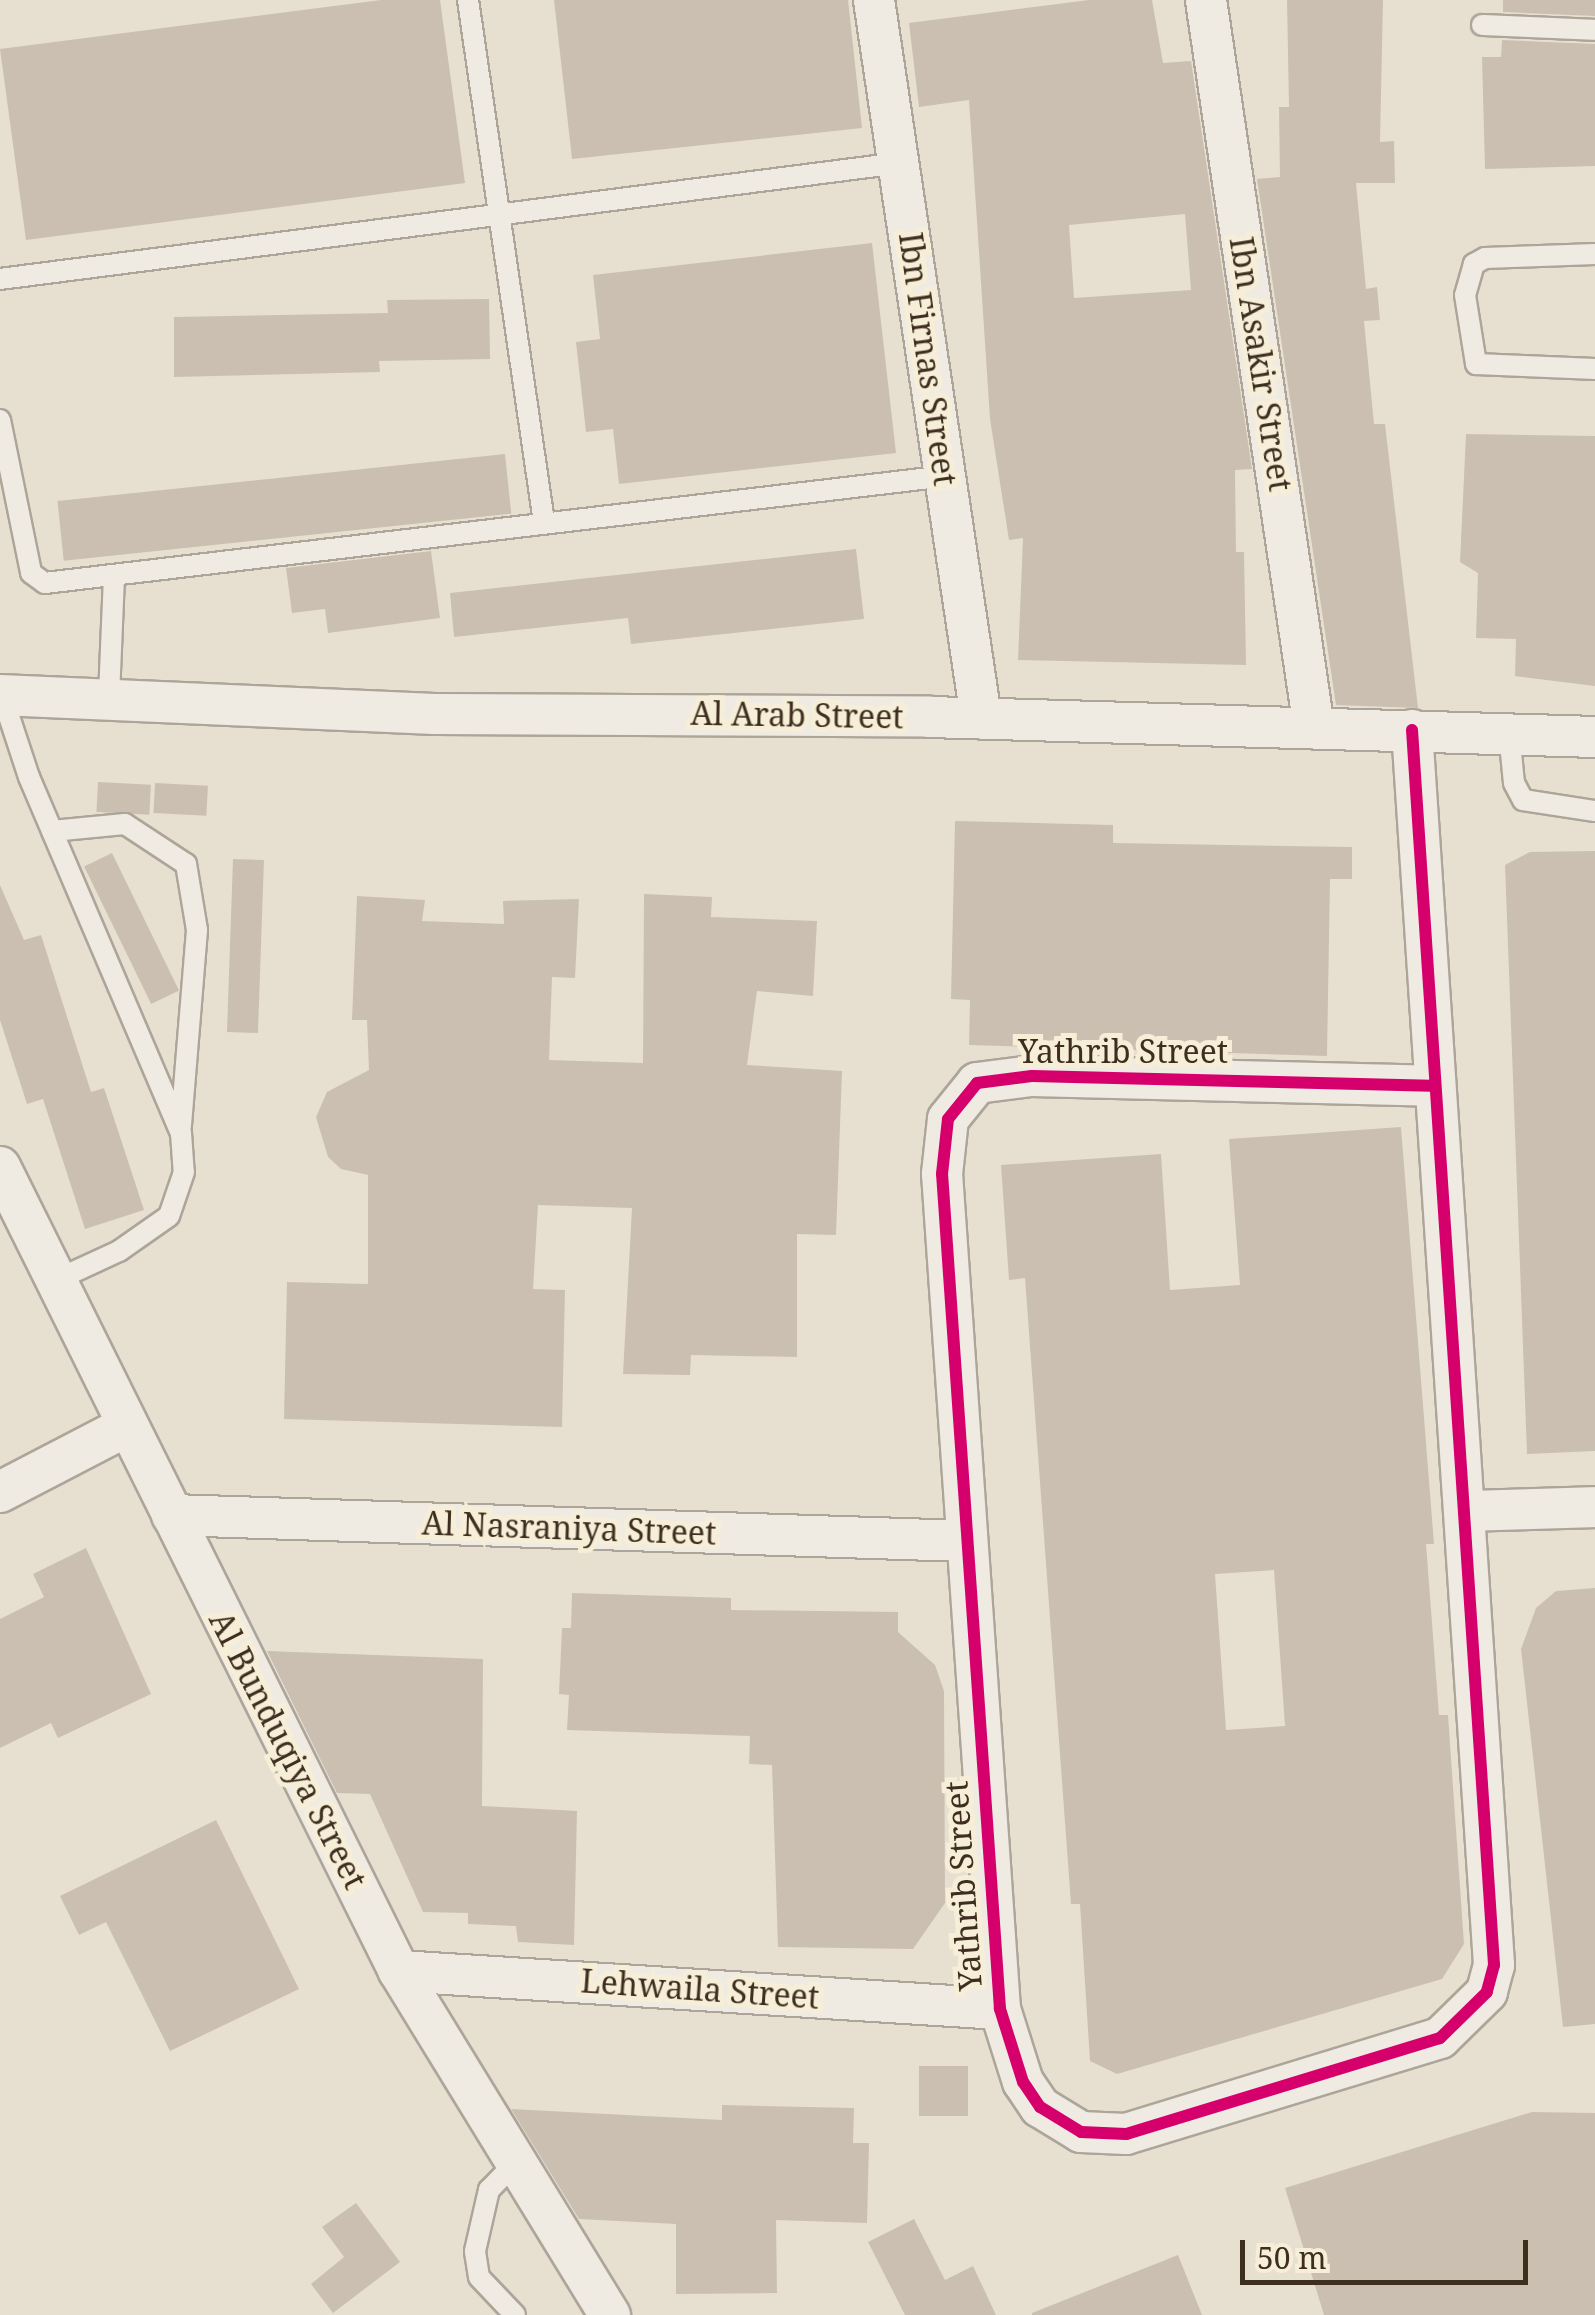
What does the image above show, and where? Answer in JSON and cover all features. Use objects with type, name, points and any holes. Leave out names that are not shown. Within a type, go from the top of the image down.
[{"type":"street","name":"Ibn Firnas Street","points":[[874,0],[982,718]]},
{"type":"street","name":"Ibn Asakir Street","points":[[1206,0],[1314,728]]},
{"type":"street","name":"Al Arab Street","points":[[1,695],[110,696],[435,714],[982,718],[1595,737]]},
{"type":"street","name":"Yathrib Street","points":[[1412,730],[1431,1086],[1468,1511],[1496,1931],[1487,1992],[1466,2018],[1440,2038],[1126,2134],[1081,2132],[1040,2107],[1024,2082],[1000,2009],[942,1174],[948,1119],[978,1083],[1032,1076],[1431,1086]]},
{"type":"street","name":"Al Bunduqiya Street","points":[[0,1167],[125,1426],[400,1971],[610,2315]]},
{"type":"street","points":[[0,1492],[125,1426]]},
{"type":"street","points":[[1468,1511],[1595,1507]]},
{"type":"street","name":"Al Nasraniya Street","points":[[172,1514],[966,1541]]},
{"type":"street","name":"Lehwaila Street","points":[[400,1971],[1000,2009]]},
{"type":"lane","points":[[468,0],[504,214],[544,522]]},
{"type":"lane","points":[[1482,25],[1595,30]]},
{"type":"lane","points":[[0,279],[899,164]]},
{"type":"lane","points":[[1595,254],[1485,258],[1474,264],[1465,295],[1476,364],[1595,368]]},
{"type":"lane","points":[[0,420],[33,577],[45,583],[946,476]]},
{"type":"lane","points":[[110,696],[114,575]]},
{"type":"lane","points":[[1,695],[52,831],[181,1134]]},
{"type":"lane","points":[[1509,732],[1514,782],[1523,800],[1595,811]]},
{"type":"lane","points":[[52,831],[125,824],[186,864],[197,930],[181,1134],[184,1172],[169,1216],[119,1251],[54,1281]]},
{"type":"lane","points":[[515,2315],[479,2276],[475,2251],[489,2190],[516,2162]]},
{"type":"building","points":[[381,0],[440,0],[465,183],[26,240],[0,49]]},
{"type":"building","points":[[554,0],[848,0],[862,128],[572,159]]},
{"type":"building","points":[[1089,0],[1152,0],[1163,63],[1191,61],[1252,469],[1235,470],[1236,552],[1244,552],[1246,665],[1018,660],[1023,538],[1009,540],[990,419],[969,100],[919,107],[909,23]],"holes":[[[1185,214],[1191,290],[1074,298],[1069,225]]]},
{"type":"building","points":[[1287,0],[1383,0],[1380,142],[1394,141],[1395,183],[1356,183],[1366,289],[1377,287],[1380,320],[1364,321],[1374,424],[1385,424],[1418,708],[1336,705],[1257,179],[1280,177],[1279,107],[1289,107]]},
{"type":"building","points":[[1503,0],[1595,0],[1595,16],[1503,12]]},
{"type":"building","points":[[1502,40],[1595,44],[1595,166],[1485,169],[1482,57],[1501,57]]},
{"type":"building","points":[[872,243],[896,453],[619,484],[613,429],[586,432],[576,342],[600,339],[593,275]]},
{"type":"building","points":[[489,299],[490,359],[379,361],[380,372],[174,377],[174,317],[388,313],[387,300]]},
{"type":"building","points":[[1466,434],[1595,436],[1595,686],[1515,676],[1516,639],[1476,638],[1478,573],[1460,562]]},
{"type":"building","points":[[505,454],[511,514],[64,561],[57,501]]},
{"type":"building","points":[[856,549],[864,619],[631,644],[628,618],[454,637],[450,593]]},
{"type":"building","points":[[431,551],[440,618],[328,633],[325,609],[292,613],[286,568]]},
{"type":"building","points":[[98,782],[151,785],[149,815],[96,812]]},
{"type":"building","points":[[155,783],[208,786],[206,816],[153,813]]},
{"type":"building","points":[[955,821],[1113,825],[1113,843],[1352,847],[1352,879],[1330,879],[1327,1056],[969,1045],[970,1000],[951,999]]},
{"type":"building","points":[[1595,851],[1595,1451],[1527,1454],[1505,865],[1530,852]]},
{"type":"building","points":[[112,853],[179,991],[151,1004],[84,867]]},
{"type":"building","points":[[233,859],[264,860],[258,1033],[227,1032]]},
{"type":"building","points":[[0,885],[24,940],[41,935],[91,1092],[104,1088],[144,1210],[85,1229],[43,1099],[27,1104],[0,1020]]},
{"type":"building","points":[[644,894],[712,897],[711,917],[817,921],[813,996],[757,991],[747,1065],[842,1071],[836,1235],[797,1234],[797,1357],[691,1355],[690,1375],[623,1374],[632,1208],[538,1205],[533,1289],[565,1290],[562,1427],[284,1419],[287,1282],[368,1284],[368,1175],[341,1169],[328,1157],[316,1117],[327,1092],[369,1070],[367,1020],[352,1020],[357,896],[425,900],[422,921],[504,924],[503,901],[579,899],[575,978],[552,977],[549,1060],[643,1063]]},
{"type":"building","points":[[1401,1127],[1434,1544],[1426,1544],[1439,1715],[1448,1715],[1464,1944],[1442,1979],[1117,2074],[1090,2061],[1080,1904],[1071,1904],[1025,1278],[1009,1280],[1001,1165],[1161,1154],[1170,1290],[1240,1285],[1229,1139]],"holes":[[[1274,1570],[1285,1726],[1226,1730],[1215,1574]]]},
{"type":"building","points":[[86,1548],[151,1694],[58,1738],[51,1723],[0,1748],[0,1619],[44,1597],[33,1574]]},
{"type":"building","points":[[1595,1588],[1595,2024],[1563,2027],[1521,1649],[1536,1608],[1556,1591]]},
{"type":"building","points":[[572,1593],[731,1598],[731,1610],[898,1612],[898,1632],[935,1665],[944,1691],[945,1903],[913,1949],[778,1947],[772,1765],[749,1764],[750,1736],[567,1730],[569,1695],[559,1694],[562,1628],[571,1628]]},
{"type":"building","points":[[267,1651],[483,1659],[482,1806],[577,1811],[574,1945],[518,1942],[516,1926],[468,1924],[468,1913],[423,1912],[370,1794],[337,1793]]},
{"type":"building","points":[[216,1820],[299,1989],[170,2051],[106,1922],[79,1935],[60,1896]]},
{"type":"building","points":[[919,2066],[968,2066],[968,2116],[919,2116]]},
{"type":"building","points":[[722,2105],[854,2108],[853,2143],[869,2143],[867,2223],[776,2220],[777,2293],[676,2294],[676,2224],[579,2219],[511,2109],[722,2120]]},
{"type":"building","points":[[1532,2112],[1595,2113],[1595,2315],[1324,2315],[1285,2188]]},
{"type":"building","points":[[356,2203],[400,2262],[333,2313],[311,2284],[344,2257],[322,2227]]},
{"type":"building","points":[[914,2219],[945,2280],[973,2266],[996,2315],[905,2315],[868,2242]]},
{"type":"building","points":[[1178,2255],[1202,2315],[1032,2315],[1032,2313]]},
{"type":"cycle path","points":[[1412,730],[1494,1965],[1487,1992],[1440,2038],[1126,2134],[1081,2132],[1040,2107],[1023,2082],[1000,2009],[942,1174],[948,1119],[977,1083],[1032,1076],[1431,1086]]}]
